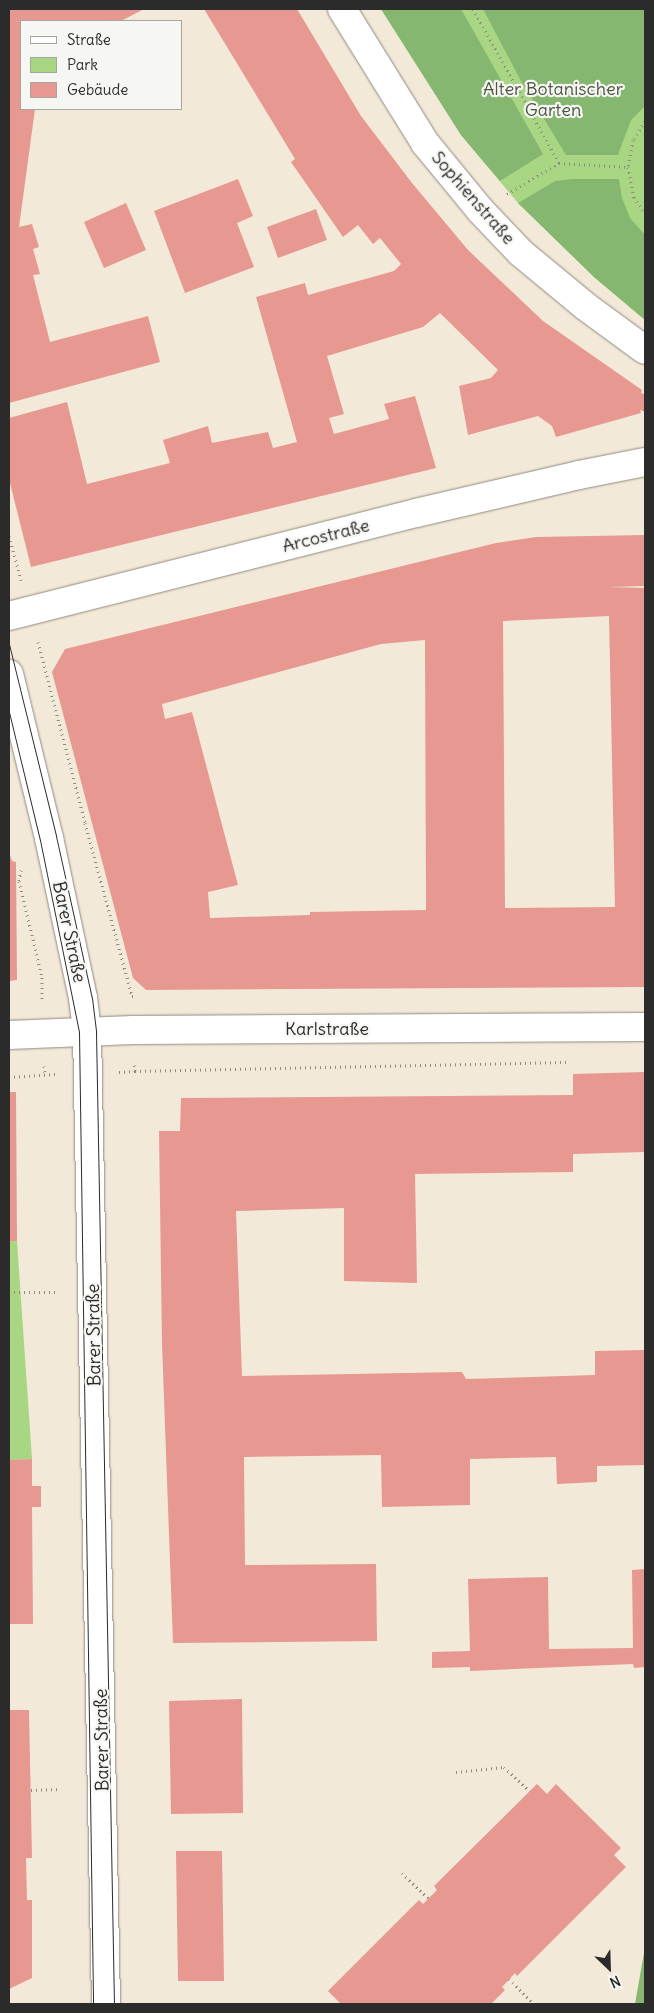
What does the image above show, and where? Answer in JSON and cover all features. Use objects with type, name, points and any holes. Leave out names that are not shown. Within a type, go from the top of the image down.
[{"type":"street","name":"Sophienstraße","points":[[342,9],[425,143],[480,210],[521,253],[585,306],[645,350]]},
{"type":"street","name":"Arcostraße","points":[[19,613],[416,513],[579,475],[645,462]]},
{"type":"street","name":"Barer Straße","points":[[9,674],[49,838],[83,998],[87,1032],[106,2004]]},
{"type":"street","name":"Karlstraße","points":[[9,1035],[87,1032],[645,1027]]},
{"type":"path","points":[[473,9],[559,163]]},
{"type":"path","points":[[645,121],[633,140],[628,167],[634,197],[645,214]]},
{"type":"path","points":[[480,210],[559,163],[628,167]]},
{"type":"path","points":[[9,536],[19,613],[83,823],[132,996]]},
{"type":"path","points":[[22,865],[18,881],[42,977],[42,999]]},
{"type":"path","points":[[18,881],[24,882]]},
{"type":"path","points":[[135,1071],[567,1062]]},
{"type":"path","points":[[9,1076],[45,1074]]},
{"type":"path","points":[[9,1292],[55,1292]]},
{"type":"path","points":[[456,1772],[504,1768],[530,1791]]},
{"type":"path","points":[[31,1790],[61,1788]]},
{"type":"path","points":[[402,1873],[428,1899]]},
{"type":"path","points":[[509,1979],[534,2004]]},
{"type":"green space","name":"Alter Botanischer Garten","points":[[381,9],[645,9],[645,320],[594,277],[518,203],[461,135]]},
{"type":"green space","points":[[381,9],[461,9],[543,154],[500,181],[461,135]]},
{"type":"green space","points":[[483,9],[645,9],[645,106],[631,120],[618,155],[566,155],[521,81]]},
{"type":"green space","points":[[619,179],[622,198],[630,218],[645,235],[645,320],[594,277],[518,203],[555,181]]},
{"type":"green space","points":[[9,1241],[17,1241],[32,1459],[9,1460]]},
{"type":"green space","points":[[645,1947],[645,2004],[635,2004]]},
{"type":"building","points":[[9,9],[144,9],[123,20],[20,20],[20,110],[35,110],[19,227],[32,224],[39,247],[33,249],[40,274],[33,275],[50,342],[148,316],[160,362],[9,403]]},
{"type":"building","points":[[204,9],[297,9],[361,116],[412,183],[468,250],[543,321],[642,390],[641,393],[645,394],[645,412],[640,410],[641,413],[556,437],[552,426],[538,416],[468,435],[459,386],[491,378],[498,370],[440,313],[423,327],[327,356],[344,414],[329,418],[334,434],[389,419],[384,404],[415,396],[436,468],[31,567],[9,479],[9,418],[67,402],[87,484],[170,463],[163,440],[208,426],[212,443],[268,432],[273,448],[297,442],[256,297],[305,283],[308,295],[394,271],[401,264],[380,238],[373,244],[358,225],[343,237],[291,162],[295,159]]},
{"type":"building","points":[[238,179],[253,216],[237,223],[254,267],[185,293],[154,211]]},
{"type":"building","points":[[126,203],[146,250],[104,268],[84,222]]},
{"type":"building","points":[[316,209],[327,240],[278,258],[267,227]]},
{"type":"building","points":[[645,535],[645,586],[608,587],[645,588],[645,987],[146,990],[133,978],[52,672],[65,649],[496,543],[536,537]],"holes":[[[609,616],[615,907],[505,908],[503,621]],[[425,640],[426,910],[310,912],[310,915],[210,918],[208,892],[238,885],[192,712],[165,719],[162,704],[381,644]]]},
{"type":"building","points":[[9,852],[12,861],[16,862],[17,980],[9,981]]},
{"type":"building","points":[[645,1072],[645,1152],[573,1154],[573,1172],[415,1174],[417,1283],[344,1281],[344,1208],[236,1211],[242,1376],[462,1372],[466,1379],[595,1375],[595,1351],[645,1350],[645,1465],[597,1466],[597,1482],[557,1484],[556,1457],[470,1459],[470,1505],[382,1507],[381,1455],[244,1457],[245,1565],[376,1564],[377,1641],[173,1643],[162,1344],[159,1131],[180,1131],[181,1098],[573,1095],[573,1074]]},
{"type":"building","points":[[9,1092],[16,1092],[17,1241],[9,1241]]},
{"type":"building","points":[[32,1459],[32,1486],[41,1486],[41,1507],[32,1507],[33,1624],[9,1624],[9,1460]]},
{"type":"building","points":[[645,1569],[645,1667],[634,1668],[633,1664],[470,1671],[470,1667],[432,1668],[432,1652],[470,1651],[468,1579],[548,1577],[549,1649],[633,1648],[632,1570]]},
{"type":"building","points":[[242,1699],[243,1813],[171,1814],[169,1701]]},
{"type":"building","points":[[9,1710],[29,1710],[32,1858],[26,1858],[27,1900],[32,1900],[32,1978],[9,1989]]},
{"type":"building","points":[[537,1784],[547,1794],[556,1784],[621,1848],[614,1855],[626,1867],[517,1976],[515,1973],[502,1987],[505,1990],[491,2004],[341,2004],[328,1991],[419,1900],[423,1904],[437,1890],[434,1886]]},
{"type":"building","points":[[176,1851],[222,1851],[224,1981],[178,1981]]},
{"type":"tram line","points":[[9,644],[56,836],[92,998],[96,1032],[114,2004]]},
{"type":"tram line","points":[[9,712],[40,840],[79,1032],[93,2004]]}]
